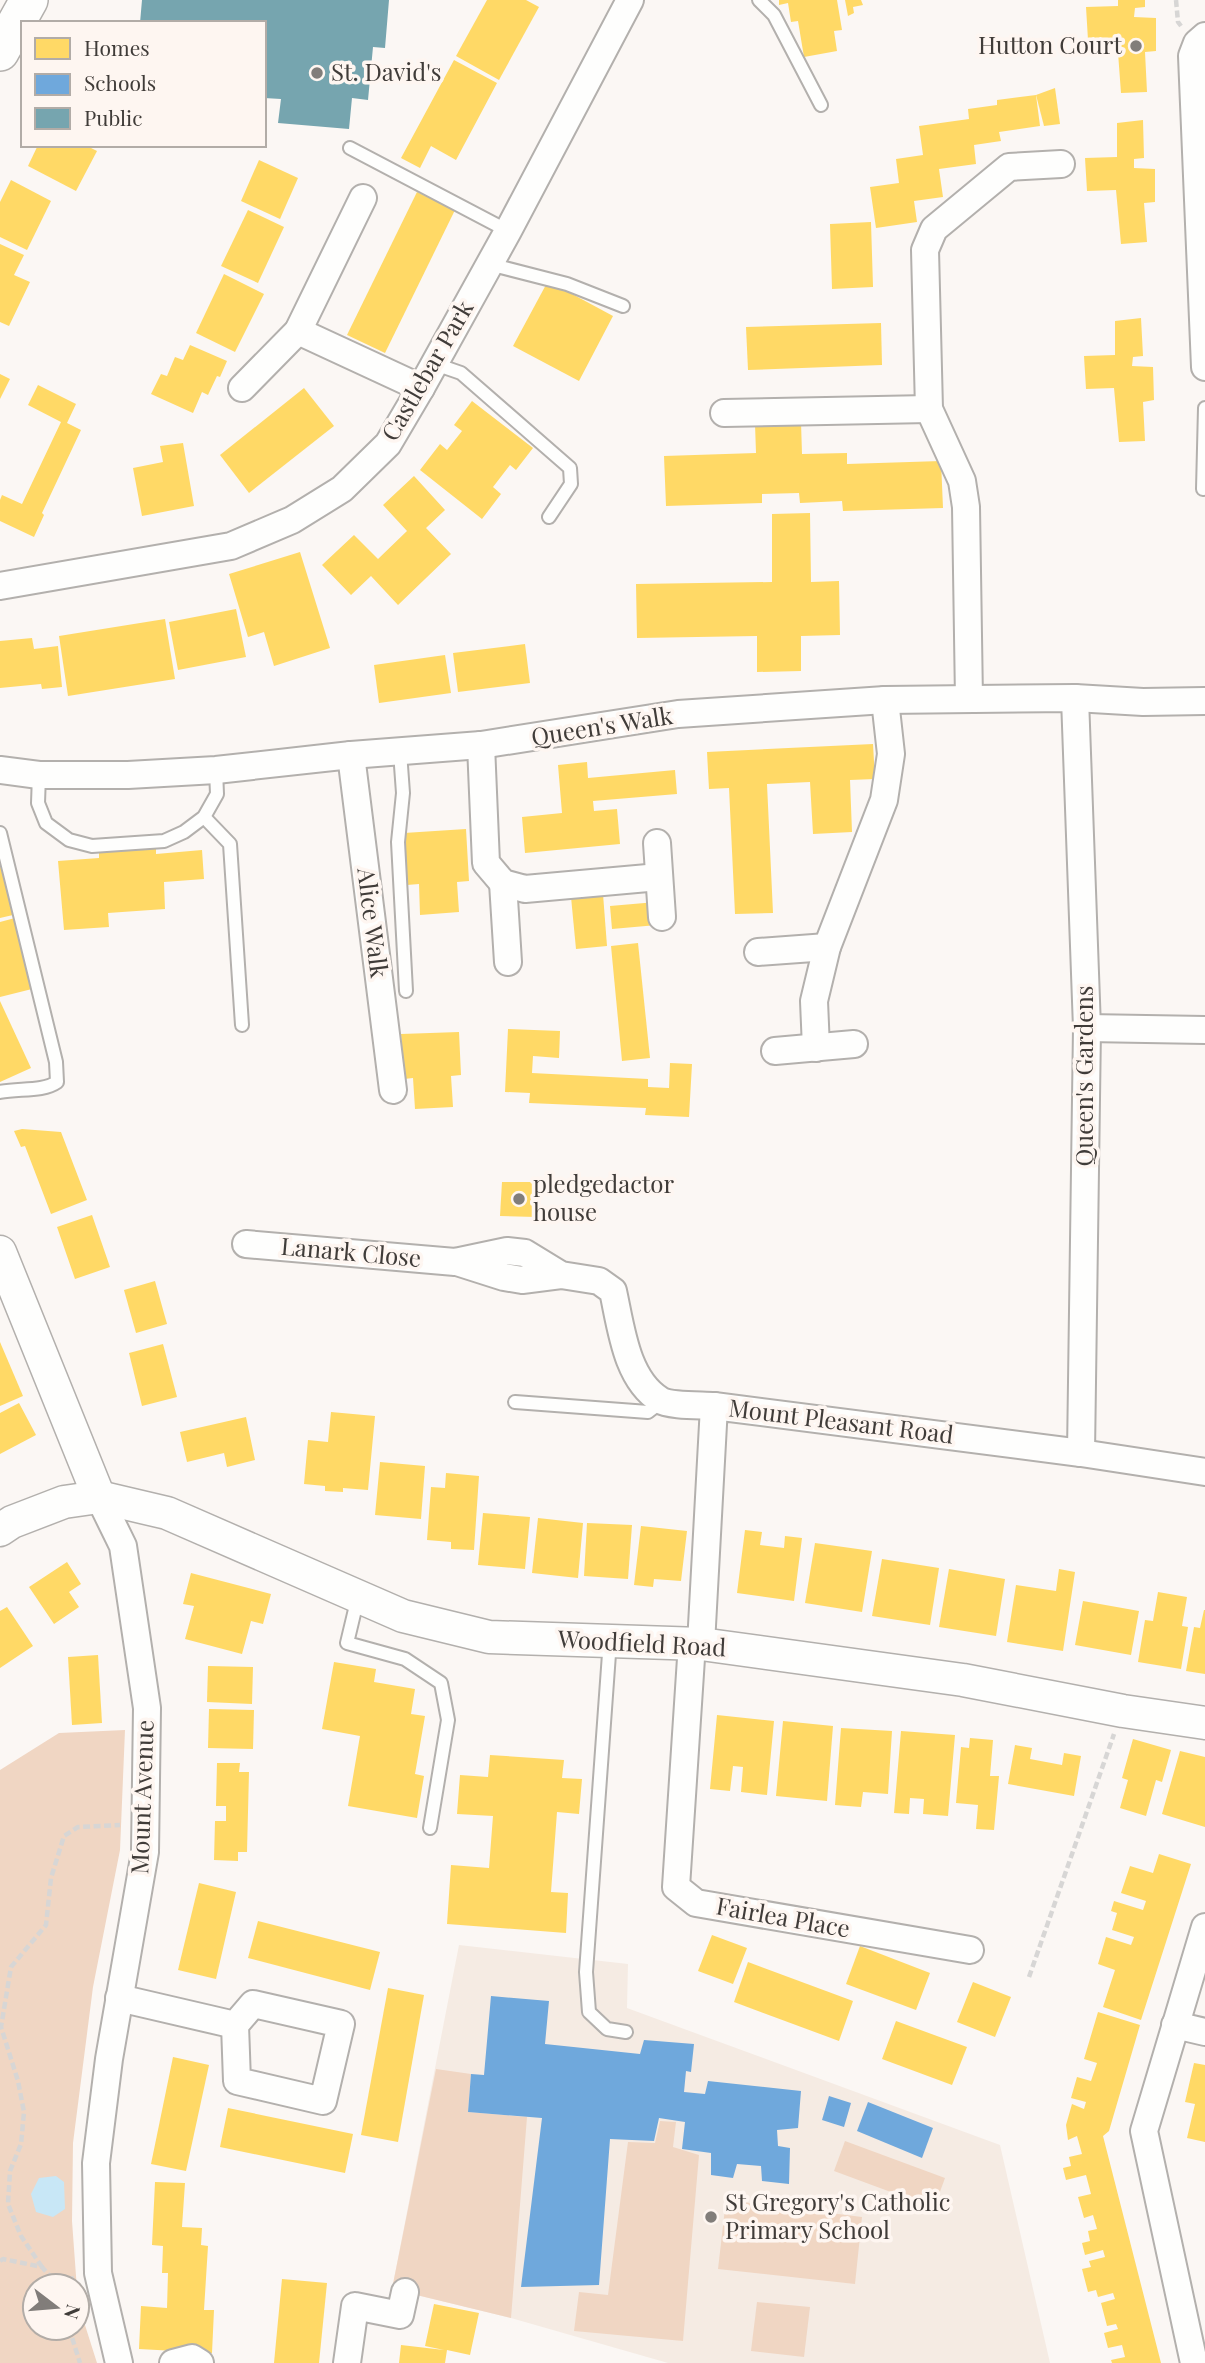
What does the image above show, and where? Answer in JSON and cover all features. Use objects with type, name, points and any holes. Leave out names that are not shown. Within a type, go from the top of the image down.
[{"type":"main road","points":[[0,52],[29,0]]},
{"type":"street","name":"Castlebar Park","points":[[0,586],[231,546],[292,520],[342,489],[387,444],[421,388],[508,231],[630,0]]},
{"type":"street","points":[[1201,39],[1192,56],[1205,367]]},
{"type":"street","points":[[969,699],[966,507],[962,481],[929,409],[925,250],[934,229],[1009,167],[1061,164]]},
{"type":"street","points":[[242,388],[298,331],[363,198]]},
{"type":"street","points":[[298,331],[421,388]]},
{"type":"street","points":[[723,413],[929,409]]},
{"type":"street","name":"Queen's Walk","points":[[0,770],[39,775],[128,775],[216,770],[351,755],[481,745],[678,714],[885,700],[1075,698],[1143,702],[1205,701]]},
{"type":"street","name":"Queen's Gardens","points":[[1075,698],[1087,1028],[1081,1453]]},
{"type":"street","points":[[817,1048],[814,1001],[827,947],[884,800],[891,754],[885,700]]},
{"type":"street","points":[[481,745],[486,863],[503,883],[525,889],[659,877]]},
{"type":"street","name":"Alice Walk","points":[[351,755],[393,1090]]},
{"type":"street","points":[[657,843],[662,917]]},
{"type":"street","points":[[503,883],[508,962]]},
{"type":"street","points":[[758,952],[827,947]]},
{"type":"street","points":[[1087,1028],[1205,1030]]},
{"type":"street","points":[[775,1051],[854,1044]]},
{"type":"street","name":"Lanark Close","points":[[246,1244],[455,1262],[508,1251],[525,1253],[561,1275],[599,1281],[613,1292],[626,1348],[640,1382],[661,1402]]},
{"type":"street","name":"Mount Avenue","points":[[0,1252],[99,1497],[123,1546],[146,1708],[145,1852],[109,2059],[96,2163],[98,2273],[119,2363]]},
{"type":"street","points":[[661,1402],[714,1406]]},
{"type":"street","name":"Mount Pleasant Road","points":[[696,1644],[714,1406],[1081,1453],[1205,1472]]},
{"type":"street","points":[[0,1530],[12,1522],[64,1502],[99,1497]]},
{"type":"street","name":"Woodfield Road","points":[[99,1497],[167,1513],[403,1616],[489,1637],[696,1644],[963,1680],[1205,1723]]},
{"type":"street","name":"Fairlea Place","points":[[696,1644],[676,1887],[696,1903],[971,1950]]},
{"type":"street","points":[[1194,2363],[1144,2131],[1205,1927]]},
{"type":"street","points":[[119,1998],[235,2025]]},
{"type":"street","points":[[253,2004],[341,2024],[323,2101],[237,2081],[235,2025],[253,2004]]},
{"type":"street","points":[[1175,2025],[1205,2032]]},
{"type":"street","points":[[347,2363],[355,2306],[400,2315],[405,2292]]},
{"type":"street","points":[[173,2363],[192,2358],[200,2363]]},
{"type":"lane","points":[[759,0],[774,15],[821,105]]},
{"type":"lane","points":[[350,148],[508,231]]},
{"type":"lane","points":[[489,264],[567,284],[622,306]]},
{"type":"lane","points":[[435,364],[461,373],[570,468],[571,484],[549,517]]},
{"type":"lane","points":[[1203,489],[1205,408]]},
{"type":"lane","points":[[400,752],[403,793],[398,842],[406,991]]},
{"type":"lane","points":[[39,775],[38,803],[46,823],[69,840],[92,846],[164,841],[184,832],[204,817],[217,794],[216,770]]},
{"type":"lane","points":[[204,817],[230,844],[242,1025]]},
{"type":"lane","points":[[0,833],[56,1062],[57,1082],[49,1088],[0,1092]]},
{"type":"lane","points":[[515,1402],[648,1412],[661,1402]]},
{"type":"lane","points":[[358,1597],[347,1643],[405,1659],[441,1683],[448,1720],[430,1828]]},
{"type":"lane","points":[[610,1640],[586,1972],[589,2012],[607,2029],[626,2032]]},
{"type":"path","points":[[1029,1977],[1123,1710]]},
{"type":"path","points":[[47,2272],[21,2236],[8,2204],[10,2171],[20,2144],[24,2112],[18,2081],[1,2027],[11,1967],[46,1925],[51,1878],[64,1836],[78,1827],[147,1823]]},
{"type":"path","points":[[0,2261],[3,2259],[42,2267]]},
{"type":"path","points":[[73,2342],[79,2363]]},
{"type":"shaded area","points":[[125,1730],[120,1850],[93,1987],[73,2143],[72,2221],[76,2272],[21,2272],[21,2342],[90,2342],[97,2363],[0,2363],[0,1770],[59,1733]]},
{"type":"shaded area","name":"St Gregory's Catholic Primary School","points":[[459,1945],[628,1964],[627,2008],[1000,2145],[1050,2363],[668,2363],[511,2318],[392,2289]]},
{"type":"shaded area","points":[[436,2069],[471,2074],[468,2112],[527,2117],[511,2318],[392,2289]]},
{"type":"shaded area","points":[[660,2121],[676,2122],[673,2147],[699,2155],[683,2341],[574,2331],[579,2292],[608,2295],[628,2142],[655,2143]]},
{"type":"shaded area","points":[[845,2141],[945,2178],[934,2208],[834,2171]]},
{"type":"shaded area","points":[[726,2200],[862,2217],[855,2284],[718,2269]]},
{"type":"shaded area","points":[[757,2302],[810,2307],[804,2357],[751,2351]]},
{"type":"water","points":[[56,2176],[64,2182],[65,2209],[53,2217],[36,2212],[31,2194],[39,2178]]},
{"type":"building: Homes","points":[[487,0],[526,0],[539,7],[499,80],[456,56]]},
{"type":"building: Homes","points":[[779,0],[837,0],[842,30],[834,31],[837,51],[804,57],[798,21],[791,22],[788,3],[779,5]]},
{"type":"building: Homes","points":[[845,0],[861,0],[863,5],[853,7],[854,13],[848,16]]},
{"type":"building: Homes","name":"Hutton Court","points":[[1118,0],[1145,0],[1145,7],[1135,8],[1134,17],[1156,18],[1156,51],[1145,52],[1147,92],[1121,93],[1117,39],[1088,40],[1086,7],[1118,6]]},
{"type":"building: Homes","points":[[454,60],[497,83],[456,160],[431,146],[420,168],[401,158]]},
{"type":"building: Homes","points":[[1055,88],[1060,124],[1044,126],[1036,95]]},
{"type":"building: Homes","points":[[1036,95],[1040,126],[999,132],[1001,141],[974,145],[976,164],[939,169],[943,197],[914,201],[917,222],[876,228],[870,187],[899,183],[896,159],[923,155],[919,126],[969,119],[968,109],[997,105],[997,100]]},
{"type":"building: Homes","points":[[1143,120],[1144,158],[1134,159],[1134,168],[1155,169],[1155,202],[1144,203],[1147,242],[1121,244],[1116,190],[1087,191],[1085,158],[1117,157],[1117,123]]},
{"type":"building: Homes","points":[[37,147],[89,147],[97,151],[76,191],[28,166]]},
{"type":"building: Homes","points":[[259,160],[298,178],[280,219],[241,201]]},
{"type":"building: Homes","points":[[11,180],[51,201],[27,250],[0,237],[0,202]]},
{"type":"building: Homes","points":[[417,192],[455,210],[385,353],[347,335]]},
{"type":"building: Homes","points":[[248,210],[284,227],[258,283],[221,266]]},
{"type":"building: Homes","points":[[871,222],[873,287],[832,289],[830,224]]},
{"type":"building: Homes","points":[[0,244],[24,255],[14,275],[30,282],[9,326],[0,322]]},
{"type":"building: Homes","points":[[224,274],[264,294],[235,352],[196,333]]},
{"type":"building: Homes","points":[[548,281],[613,316],[579,381],[513,346]]},
{"type":"building: Homes","points":[[1141,318],[1143,356],[1133,357],[1132,366],[1153,367],[1154,400],[1143,402],[1145,441],[1119,442],[1114,388],[1086,389],[1084,356],[1115,355],[1115,321]]},
{"type":"building: Homes","points":[[881,323],[882,365],[748,370],[746,327]]},
{"type":"building: Homes","points":[[190,345],[227,361],[208,395],[202,392],[193,413],[151,394],[161,374],[167,376],[175,357],[183,360]]},
{"type":"building: Homes","points":[[0,374],[10,379],[0,399]]},
{"type":"building: Homes","points":[[38,385],[76,404],[67,423],[81,430],[42,513],[44,515],[34,537],[0,521],[0,500],[2,495],[22,504],[61,422],[28,405]]},
{"type":"building: Homes","points":[[304,388],[334,426],[249,493],[220,455]]},
{"type":"building: Homes","points":[[472,401],[533,448],[516,470],[510,465],[493,487],[501,494],[482,519],[420,470],[440,444],[447,450],[462,431],[454,425]]},
{"type":"building: Homes","points":[[801,422],[802,454],[847,453],[847,464],[941,461],[943,508],[843,511],[842,501],[800,503],[799,493],[762,494],[762,503],[666,506],[664,456],[756,453],[755,424]]},
{"type":"building: Homes","points":[[183,443],[194,506],[142,516],[133,468],[163,462],[160,446]]},
{"type":"building: Homes","points":[[414,476],[445,510],[426,528],[451,554],[398,605],[371,576],[351,595],[322,565],[354,535],[378,559],[407,531],[383,505]]},
{"type":"building: Homes","points":[[810,513],[811,582],[839,581],[840,635],[801,636],[801,671],[757,672],[757,636],[637,638],[636,584],[772,582],[772,514]]},
{"type":"building: Homes","points":[[300,552],[330,648],[274,666],[264,632],[248,637],[229,574]]},
{"type":"building: Homes","points":[[236,609],[246,657],[178,670],[169,622]]},
{"type":"building: Homes","points":[[165,619],[175,679],[68,696],[59,636]]},
{"type":"building: Homes","points":[[32,638],[34,649],[58,646],[62,687],[42,689],[41,684],[0,688],[0,641]]},
{"type":"building: Homes","points":[[525,644],[530,683],[458,692],[453,653]]},
{"type":"building: Homes","points":[[445,655],[451,693],[379,703],[374,665]]},
{"type":"building: Homes","points":[[873,744],[875,779],[850,780],[852,832],[813,834],[810,782],[767,784],[773,913],[735,914],[729,788],[709,789],[707,752]]},
{"type":"building: Homes","points":[[587,762],[588,778],[675,770],[677,794],[593,801],[594,811],[617,809],[620,844],[525,853],[522,817],[562,813],[558,765]]},
{"type":"building: Homes","points":[[466,829],[469,881],[457,882],[459,912],[420,915],[419,884],[407,885],[404,833]]},
{"type":"building: Homes","points":[[156,846],[156,854],[202,850],[204,879],[164,882],[165,909],[108,913],[109,927],[64,930],[58,861],[99,858],[99,851]]},
{"type":"building: Homes","points":[[0,865],[13,915],[0,918]]},
{"type":"building: Homes","points":[[603,894],[607,946],[576,949],[571,897]]},
{"type":"building: Homes","points":[[656,902],[657,925],[612,929],[610,906]]},
{"type":"building: Homes","points":[[15,918],[32,989],[0,997],[0,922]]},
{"type":"building: Homes","points":[[638,943],[650,1058],[622,1061],[611,946]]},
{"type":"building: Homes","points":[[0,1001],[31,1068],[0,1082]]},
{"type":"building: Homes","points":[[508,1029],[560,1031],[559,1058],[533,1056],[532,1073],[648,1079],[648,1087],[669,1088],[670,1063],[692,1064],[689,1117],[645,1115],[646,1108],[529,1103],[530,1093],[505,1092]]},
{"type":"building: Homes","points":[[459,1032],[461,1075],[451,1076],[453,1107],[415,1109],[413,1078],[404,1079],[401,1034]]},
{"type":"building: Homes","points":[[22,1129],[61,1132],[87,1200],[51,1214],[25,1146],[21,1147],[14,1131]]},
{"type":"building: Homes","name":"pledgedactor house","points":[[502,1182],[536,1182],[536,1217],[500,1216]]},
{"type":"building: Homes","points":[[92,1215],[110,1267],[75,1279],[57,1227]]},
{"type":"building: Homes","points":[[155,1281],[167,1324],[136,1333],[124,1290]]},
{"type":"building: Homes","points":[[0,1342],[23,1396],[0,1406]]},
{"type":"building: Homes","points":[[163,1344],[177,1397],[142,1406],[129,1353]]},
{"type":"building: Homes","points":[[19,1403],[36,1435],[0,1454],[0,1413]]},
{"type":"building: Homes","points":[[331,1412],[375,1416],[368,1490],[343,1488],[343,1492],[325,1491],[325,1486],[304,1484],[308,1440],[328,1442]]},
{"type":"building: Homes","points":[[246,1417],[255,1460],[227,1467],[224,1453],[187,1462],[180,1432]]},
{"type":"building: Homes","points":[[380,1462],[425,1466],[421,1519],[375,1515]]},
{"type":"building: Homes","points":[[446,1473],[479,1476],[474,1550],[451,1549],[451,1542],[427,1540],[431,1487],[445,1488]]},
{"type":"building: Homes","points":[[483,1513],[530,1517],[525,1569],[478,1565]]},
{"type":"building: Homes","points":[[538,1518],[583,1523],[578,1578],[532,1573]]},
{"type":"building: Homes","points":[[587,1523],[632,1525],[628,1579],[584,1576]]},
{"type":"building: Homes","points":[[641,1526],[687,1531],[681,1581],[654,1579],[653,1587],[634,1585]]},
{"type":"building: Homes","points":[[745,1530],[762,1532],[760,1545],[784,1548],[785,1536],[802,1538],[794,1601],[737,1593]]},
{"type":"building: Homes","points":[[815,1543],[872,1551],[862,1612],[805,1603]]},
{"type":"building: Homes","points":[[882,1559],[939,1568],[930,1625],[872,1616]]},
{"type":"building: Homes","points":[[67,1562],[81,1584],[69,1592],[79,1607],[54,1624],[29,1587]]},
{"type":"building: Homes","points":[[949,1569],[1005,1579],[996,1636],[939,1627]]},
{"type":"building: Homes","points":[[1059,1569],[1075,1572],[1063,1651],[1007,1642],[1016,1585],[1056,1591]]},
{"type":"building: Homes","points":[[191,1573],[271,1594],[263,1624],[251,1621],[242,1654],[185,1639],[194,1606],[183,1604]]},
{"type":"building: Homes","points":[[1158,1592],[1187,1597],[1182,1626],[1188,1627],[1181,1669],[1138,1662],[1145,1620],[1153,1621]]},
{"type":"building: Homes","points":[[1083,1601],[1139,1611],[1131,1655],[1075,1645]]},
{"type":"building: Homes","points":[[7,1607],[33,1646],[0,1668],[0,1611]]},
{"type":"building: Homes","points":[[1204,1610],[1205,1674],[1186,1671],[1194,1627],[1200,1628]]},
{"type":"building: Homes","points":[[98,1655],[102,1723],[72,1725],[68,1657]]},
{"type":"building: Homes","points":[[334,1662],[376,1669],[374,1682],[415,1689],[411,1714],[425,1716],[415,1774],[424,1776],[417,1818],[348,1806],[360,1736],[322,1729]]},
{"type":"building: Homes","points":[[208,1666],[253,1667],[252,1704],[207,1702]]},
{"type":"building: Homes","points":[[209,1709],[254,1710],[253,1749],[208,1748]]},
{"type":"building: Homes","points":[[717,1715],[774,1721],[767,1795],[741,1792],[743,1767],[733,1766],[730,1791],[710,1789]]},
{"type":"building: Homes","points":[[783,1721],[833,1726],[827,1801],[776,1796]]},
{"type":"building: Homes","points":[[841,1728],[892,1731],[888,1794],[863,1792],[861,1807],[835,1805]]},
{"type":"building: Homes","points":[[901,1731],[955,1735],[948,1816],[923,1814],[924,1799],[910,1798],[909,1814],[894,1813]]},
{"type":"building: Homes","points":[[970,1738],[993,1740],[990,1776],[999,1776],[994,1830],[976,1829],[978,1805],[956,1803],[961,1747],[969,1748]]},
{"type":"building: Homes","points":[[1133,1739],[1171,1750],[1162,1782],[1156,1780],[1146,1816],[1120,1808],[1128,1780],[1122,1778]]},
{"type":"building: Homes","points":[[1015,1745],[1032,1748],[1030,1759],[1062,1765],[1064,1753],[1081,1756],[1074,1796],[1008,1784]]},
{"type":"building: Homes","points":[[1180,1751],[1205,1757],[1205,1827],[1162,1814]]},
{"type":"building: Homes","points":[[490,1755],[564,1760],[562,1778],[582,1779],[579,1814],[557,1812],[551,1892],[568,1893],[566,1933],[447,1924],[451,1865],[489,1868],[493,1816],[457,1814],[460,1775],[488,1777]]},
{"type":"building: Homes","points":[[217,1763],[240,1763],[239,1772],[249,1772],[247,1852],[238,1852],[238,1861],[214,1860],[215,1821],[226,1821],[226,1806],[216,1806]]},
{"type":"building: Homes","points":[[1159,1854],[1191,1864],[1141,2020],[1103,2007],[1115,1970],[1098,1964],[1106,1937],[1131,1945],[1134,1937],[1112,1930],[1117,1913],[1111,1911],[1114,1901],[1143,1910],[1146,1901],[1121,1893],[1130,1866],[1153,1873]]},
{"type":"building: Homes","points":[[199,1883],[236,1892],[216,1979],[178,1970]]},
{"type":"building: Homes","points":[[258,1921],[380,1952],[370,1990],[248,1958]]},
{"type":"building: Homes","points":[[712,1935],[747,1948],[733,1984],[698,1971]]},
{"type":"building: Homes","points":[[860,1946],[930,1973],[916,2010],[846,1984]]},
{"type":"building: Homes","points":[[748,1962],[853,2001],[839,2041],[734,2002]]},
{"type":"building: Homes","points":[[973,1982],[1011,1997],[995,2037],[957,2022]]},
{"type":"building: Homes","points":[[388,1988],[424,1995],[398,2142],[361,2135]]},
{"type":"building: Homes","points":[[1098,2012],[1140,2025],[1109,2131],[1103,2136],[1161,2363],[1112,2363],[1111,2360],[1125,2357],[1122,2345],[1108,2348],[1104,2333],[1118,2329],[1116,2324],[1107,2326],[1101,2303],[1115,2299],[1113,2293],[1098,2297],[1096,2290],[1088,2292],[1082,2269],[1091,2267],[1089,2261],[1105,2257],[1103,2250],[1085,2255],[1082,2243],[1090,2241],[1088,2231],[1097,2229],[1093,2215],[1084,2218],[1078,2197],[1091,2194],[1086,2175],[1066,2180],[1063,2168],[1071,2166],[1069,2157],[1082,2154],[1077,2136],[1068,2140],[1066,2125],[1072,2104],[1084,2109],[1086,2102],[1071,2098],[1077,2077],[1091,2081],[1097,2063],[1084,2059]]},
{"type":"building: Homes","points":[[896,2021],[967,2047],[952,2085],[882,2059]]},
{"type":"building: Homes","points":[[173,2057],[209,2065],[186,2171],[151,2164]]},
{"type":"building: Homes","points":[[1194,2063],[1205,2065],[1205,2142],[1187,2138],[1195,2104],[1185,2102]]},
{"type":"building: Homes","points":[[228,2108],[353,2134],[345,2173],[220,2147]]},
{"type":"building: Homes","points":[[155,2182],[185,2183],[182,2227],[202,2228],[201,2245],[208,2246],[204,2310],[214,2310],[212,2353],[139,2349],[141,2306],[167,2308],[168,2273],[162,2273],[163,2246],[152,2245]]},
{"type":"building: Homes","points":[[282,2279],[327,2283],[319,2363],[274,2363]]},
{"type":"building: Homes","points":[[434,2304],[479,2313],[470,2355],[447,2350],[445,2363],[399,2363],[401,2345],[444,2350],[425,2346]]},
{"type":"building: Schools","points":[[491,1996],[549,2001],[545,2044],[640,2054],[644,2040],[694,2044],[691,2072],[686,2071],[684,2092],[705,2094],[708,2081],[801,2091],[798,2128],[777,2130],[778,2146],[790,2148],[789,2184],[762,2181],[761,2166],[737,2164],[733,2178],[711,2175],[711,2153],[682,2149],[685,2122],[659,2118],[654,2141],[610,2139],[599,2285],[521,2287],[542,2118],[468,2112],[471,2074],[484,2075]]},
{"type":"building: Schools","points":[[829,2096],[851,2103],[844,2127],[822,2120]]},
{"type":"building: Schools","points":[[868,2102],[933,2128],[922,2158],[857,2131]]},
{"type":"building: Public","name":"St. David's","points":[[142,0],[389,0],[385,48],[373,47],[368,100],[352,98],[349,129],[278,123],[281,99],[266,98],[266,21],[140,21]]},
{"type":"place","name":"Hutton Court","points":[[1136,46]]},
{"type":"place","name":"St. David's","points":[[317,73]]},
{"type":"place","name":"pledgedactor house","points":[[519,1199]]},
{"type":"place","name":"St Gregory's Catholic Primary School","points":[[711,2217]]}]
